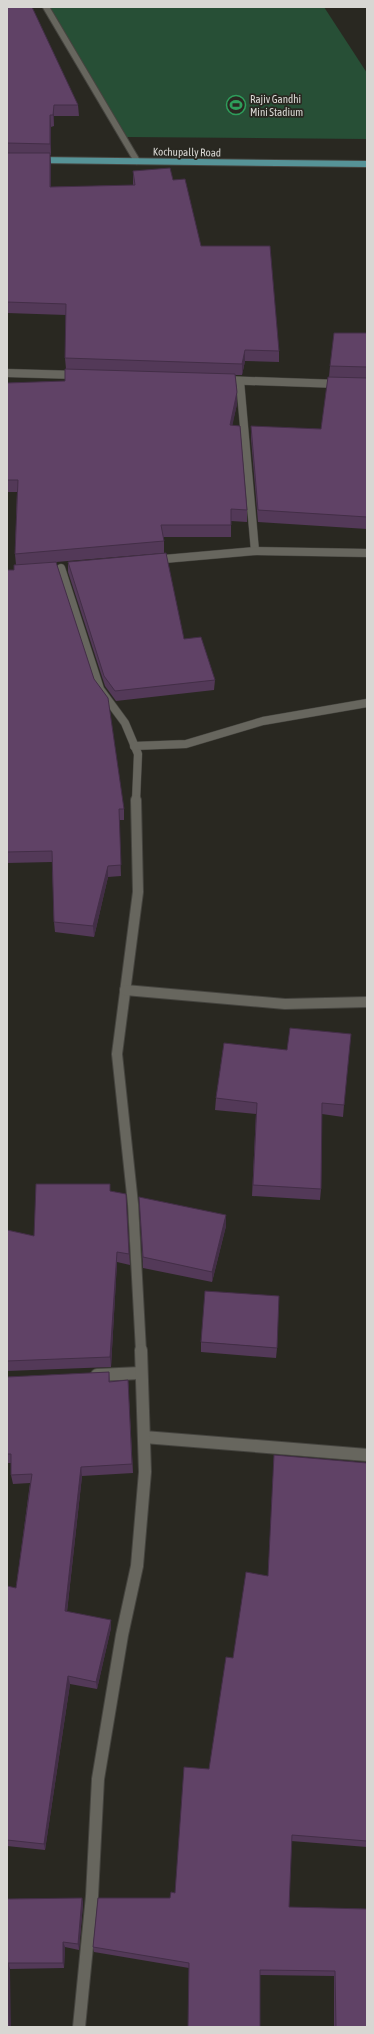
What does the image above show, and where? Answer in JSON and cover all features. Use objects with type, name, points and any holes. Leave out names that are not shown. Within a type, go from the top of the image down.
[{"type":"main road","name":"Kochupally Road","points":[[30,160],[367,164]]},
{"type":"street","points":[[46,7],[137,161]]},
{"type":"street","points":[[7,373],[85,376]]},
{"type":"street","points":[[217,380],[367,385]]},
{"type":"street","points":[[240,381],[255,551]]},
{"type":"street","points":[[146,560],[255,551],[367,553]]},
{"type":"street","points":[[61,568],[100,689],[120,714],[138,754],[135,815],[138,892],[117,1054],[132,1204],[145,1472],[137,1566],[122,1636],[98,1779],[92,1896],[79,2027]]},
{"type":"street","points":[[134,746],[186,744],[263,721],[367,703]]},
{"type":"street","points":[[125,990],[285,1004],[367,1002]]},
{"type":"street","points":[[86,1376],[141,1373]]},
{"type":"street","points":[[144,1437],[367,1455]]},
{"type":"green space","name":"Rajiv Gandhi Mini Stadium","points":[[42,7],[324,7],[367,73],[367,139],[127,137]]},
{"type":"building","points":[[7,7],[32,7],[78,105],[54,105],[53,115],[50,115],[50,144],[7,143]]},
{"type":"building","points":[[7,153],[50,153],[50,187],[135,185],[133,171],[170,168],[173,180],[185,179],[201,246],[270,246],[279,351],[245,350],[242,364],[65,358],[66,304],[7,302]]},
{"type":"building","points":[[334,333],[367,333],[367,367],[330,366]]},
{"type":"building","points":[[65,369],[235,374],[237,392],[230,425],[240,426],[247,510],[231,509],[231,525],[161,525],[164,541],[15,554],[18,480],[7,480],[7,383],[65,381]]},
{"type":"building","points":[[328,377],[367,378],[367,517],[258,510],[251,426],[321,429]]},
{"type":"building","points":[[166,553],[184,639],[201,637],[215,680],[115,691],[104,676],[68,562]]},
{"type":"building","points":[[56,562],[94,679],[108,698],[124,809],[119,809],[121,865],[108,866],[93,926],[54,922],[52,851],[7,852],[7,570],[14,570],[14,565]]},
{"type":"building","points":[[290,1028],[351,1034],[344,1105],[322,1103],[321,1189],[253,1185],[257,1103],[216,1098],[224,1043],[287,1050]]},
{"type":"building","points":[[36,1184],[110,1184],[110,1191],[126,1194],[129,1254],[117,1252],[110,1357],[7,1361],[7,1230],[34,1236]]},
{"type":"building","points":[[139,1197],[226,1215],[212,1272],[143,1257]]},
{"type":"building","points":[[205,1291],[279,1296],[277,1348],[201,1342]]},
{"type":"building","points":[[109,1372],[109,1382],[128,1380],[132,1464],[81,1467],[65,1611],[111,1620],[96,1682],[68,1676],[44,1844],[7,1840],[7,1586],[16,1588],[32,1474],[11,1475],[11,1454],[7,1454],[7,1377]]},
{"type":"building","points":[[274,1455],[367,1463],[367,1841],[292,1835],[289,1907],[367,1909],[367,2027],[336,2027],[335,1971],[260,1970],[260,2027],[188,2027],[189,1963],[93,1947],[98,1898],[170,1898],[171,1892],[175,1893],[184,1767],[209,1769],[226,1657],[233,1658],[246,1572],[268,1576]]},
{"type":"building","points":[[82,1898],[78,1944],[63,1942],[63,1963],[8,1963],[9,2027],[7,2027],[7,1899]]},
{"type":"place","name":"Rajiv Gandhi Mini Stadium","points":[[236,105]]}]
